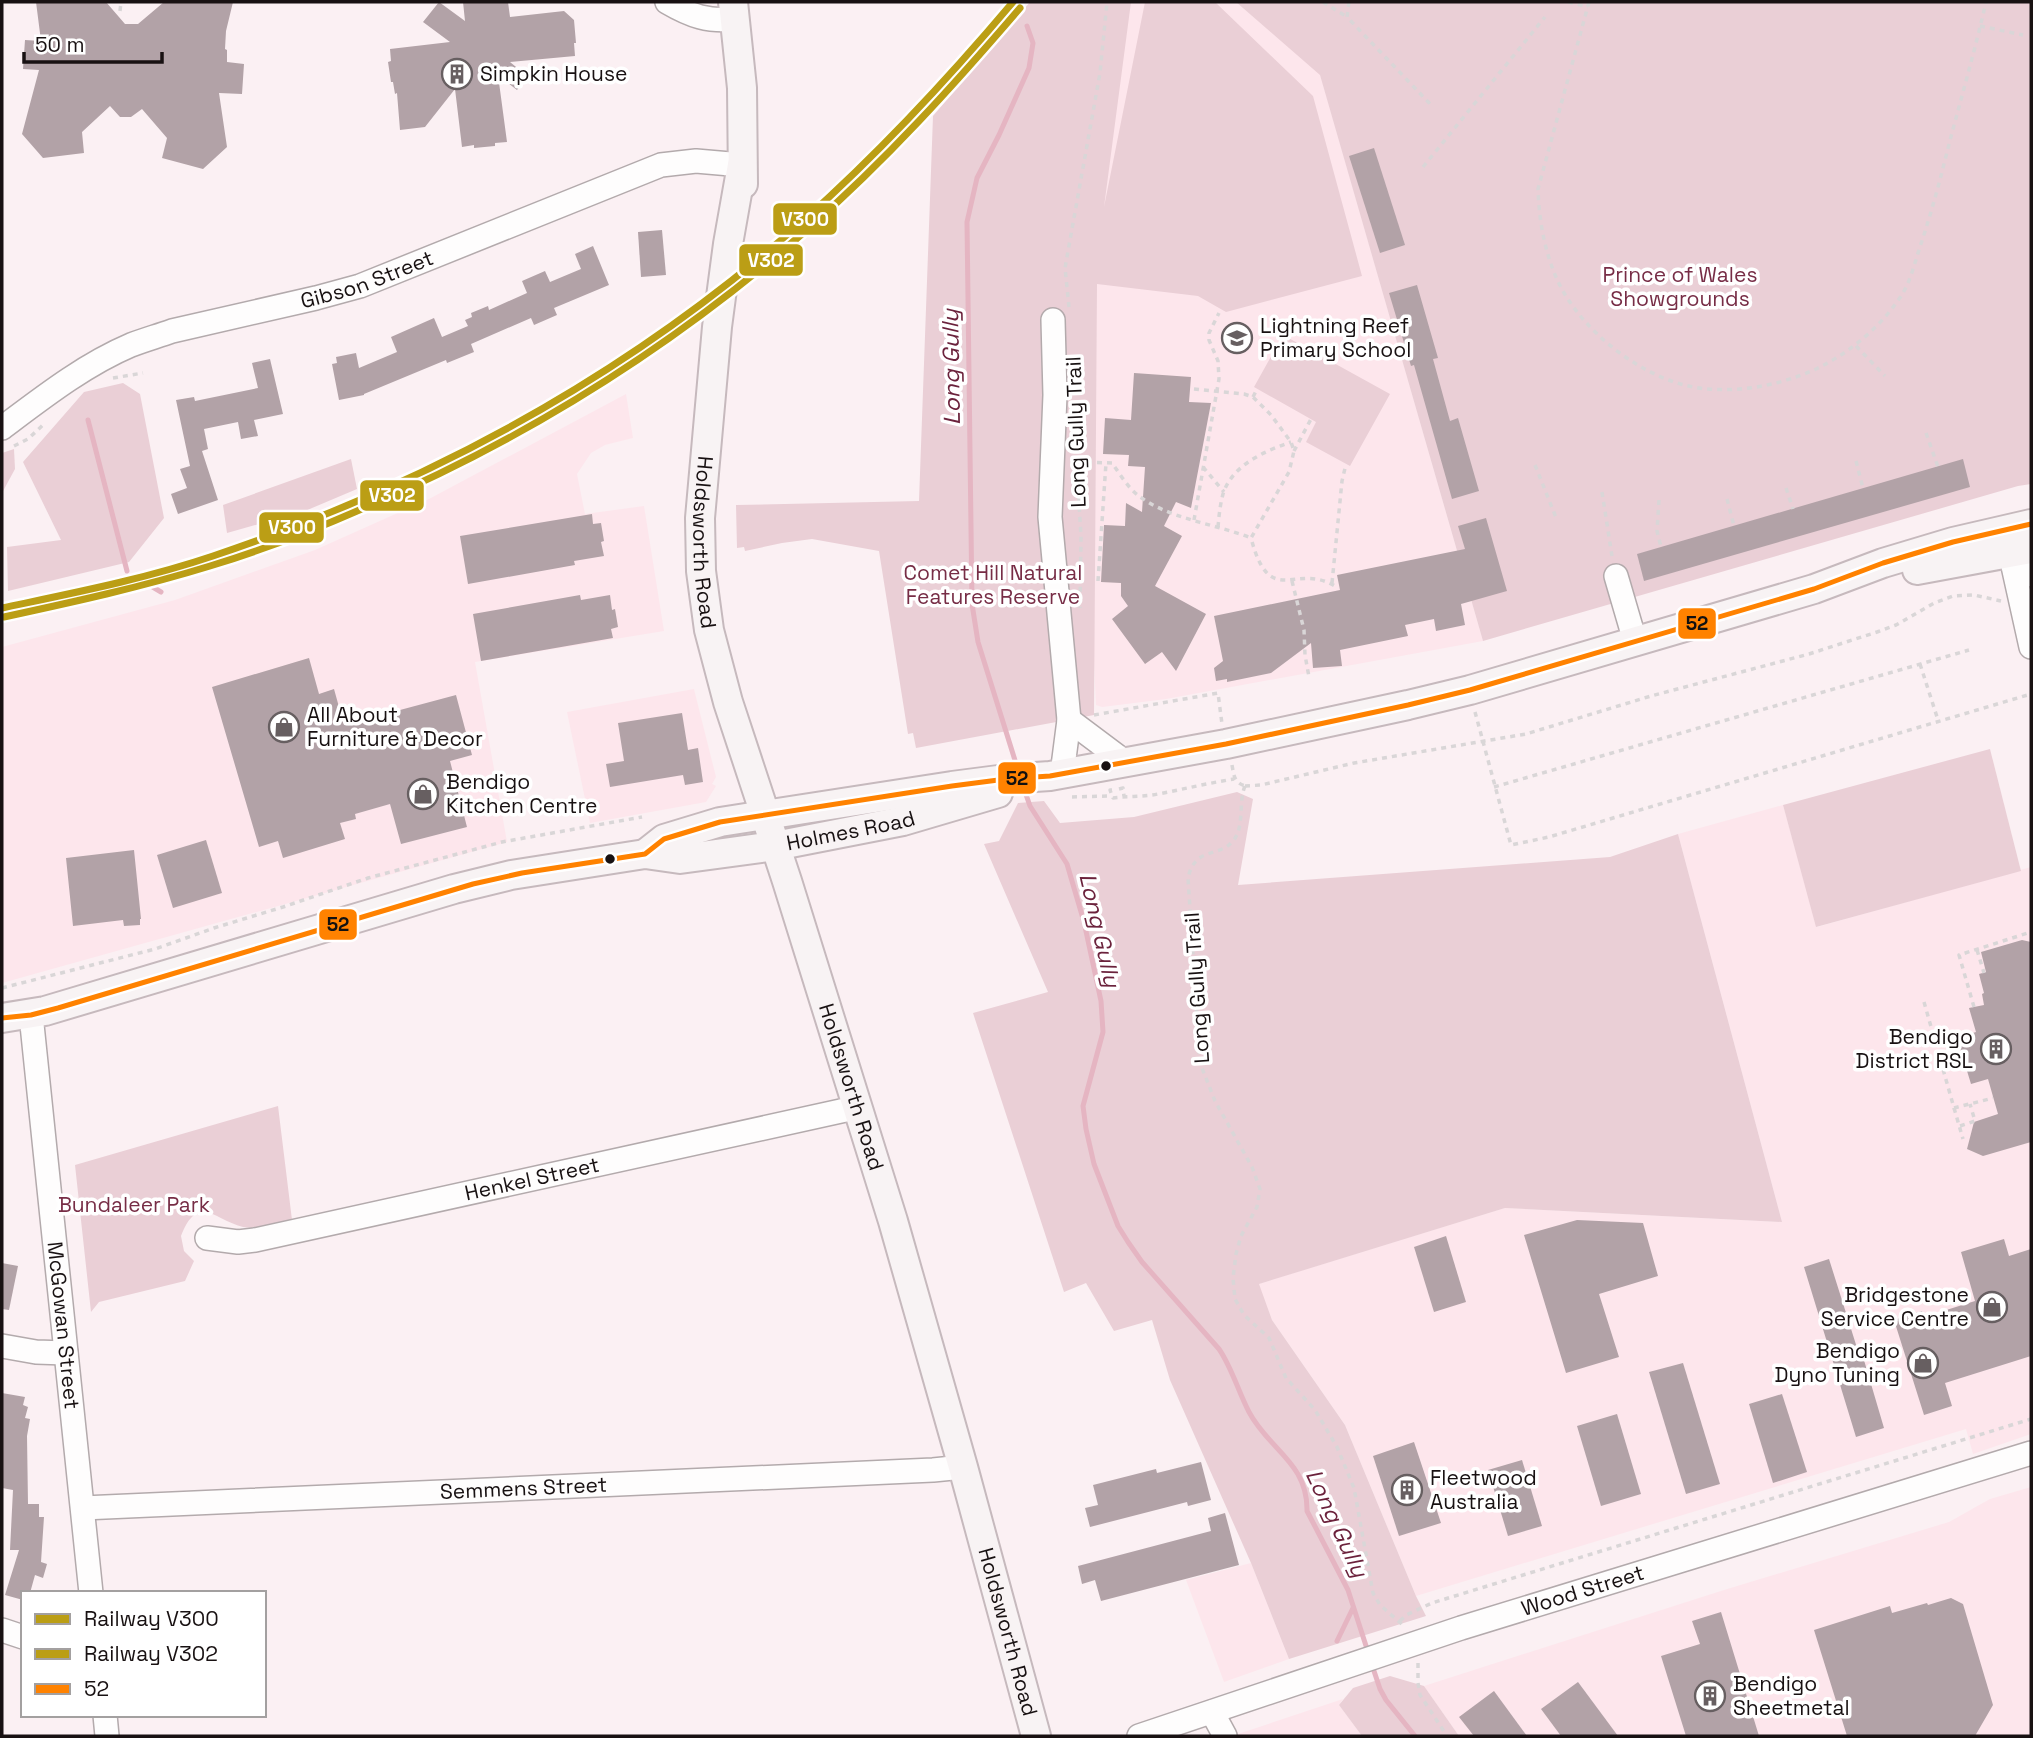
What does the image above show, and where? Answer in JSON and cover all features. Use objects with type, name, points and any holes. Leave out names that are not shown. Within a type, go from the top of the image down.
[{"type":"main road","name":"Holdsworth Road","points":[[734,10],[742,88],[742,165],[716,327],[700,519],[699,547],[709,629],[728,702],[859,1107],[922,1321],[1036,1736]]},
{"type":"main road","name":"Holmes Road","points":[[2,1018],[31,1014],[473,884],[527,872],[646,854],[680,859],[775,846],[904,821],[1037,782],[1470,690],[1814,589],[1870,581],[2024,543]]},
{"type":"main road","name":"Holmes Road","points":[[646,854],[664,839],[720,822],[1037,782]]},
{"type":"street","points":[[667,2],[708,20],[719,21],[734,10]]},
{"type":"street","name":"Gibson Street","points":[[2,428],[85,370],[128,346],[150,338],[360,286],[661,165],[696,161],[742,165]]},
{"type":"street","points":[[1037,782],[1077,718],[1050,517],[1062,319]]},
{"type":"street","points":[[2024,543],[2021,601],[2031,647]]},
{"type":"street","points":[[1616,576],[1635,642]]},
{"type":"street","points":[[1077,718],[1125,762]]},
{"type":"street","name":"McGowan Street","points":[[31,1014],[91,1591]]},
{"type":"street","name":"Henkel Street","points":[[207,1238],[255,1240],[859,1107]]},
{"type":"street","points":[[2,1346],[36,1352],[66,1353]]},
{"type":"street","name":"Wood Street","points":[[1139,1736],[1461,1628],[2031,1453]]},
{"type":"street","name":"Semmens Street","points":[[83,1508],[963,1467]]},
{"type":"street","points":[[2,1630],[21,1636]]},
{"type":"street","points":[[1212,1712],[1225,1736]]},
{"type":"street","points":[[105,1717],[107,1736]]},
{"type":"path","points":[[120,11],[121,2]]},
{"type":"path","points":[[1062,319],[1067,295],[1065,268],[1100,73],[1107,2]]},
{"type":"path","points":[[1323,2],[1347,17],[1433,107]]},
{"type":"path","points":[[1347,17],[1349,2]]},
{"type":"path","points":[[1568,2],[1588,4],[1538,189],[1539,219],[1556,278],[1595,334],[1645,369],[1675,382],[1705,389],[1738,390],[1802,375],[1856,346],[1903,292],[1931,212],[1986,2]]},
{"type":"path","points":[[1423,167],[1545,17]]},
{"type":"path","points":[[1980,26],[2023,35]]},
{"type":"path","points":[[1194,520],[1219,379],[1218,361],[1209,340],[1209,333],[1219,313]]},
{"type":"path","points":[[1856,346],[1885,376]]},
{"type":"path","points":[[108,379],[143,373]]},
{"type":"path","points":[[1194,389],[1253,397],[1271,415],[1291,442],[1294,451]]},
{"type":"path","points":[[1253,397],[1257,389]]},
{"type":"path","points":[[1311,419],[1294,451],[1289,472],[1251,538],[1256,558],[1271,578],[1292,581],[1322,578],[1334,585],[1342,481],[1346,464]]},
{"type":"path","points":[[2,449],[24,442],[48,420]]},
{"type":"path","name":"Long Gully Trail","points":[[1075,429],[1081,536],[1080,613]]},
{"type":"path","points":[[1926,433],[1938,467]]},
{"type":"path","points":[[1218,527],[1224,492],[1233,477],[1251,460],[1291,442]]},
{"type":"path","points":[[1856,461],[1863,488]]},
{"type":"path","points":[[1077,462],[1112,463],[1140,498],[1169,512],[1251,538]]},
{"type":"path","points":[[1098,582],[1106,463]]},
{"type":"path","points":[[1535,465],[1557,520]]},
{"type":"path","points":[[1203,467],[1224,492]]},
{"type":"path","points":[[1786,488],[1793,509]]},
{"type":"path","points":[[1602,492],[1616,576]]},
{"type":"path","points":[[1727,499],[1734,526]]},
{"type":"path","points":[[1659,500],[1657,531],[1661,547]]},
{"type":"path","points":[[1292,581],[1304,630],[1309,677]]},
{"type":"path","points":[[1233,769],[1234,779],[1238,783],[1245,786],[1261,785],[1354,763],[1526,734],[1809,654],[1896,625],[1934,603],[1953,596],[1974,595],[2021,601]]},
{"type":"path","points":[[1494,786],[1969,650]]},
{"type":"path","points":[[1920,664],[1938,720]]},
{"type":"path","points":[[1470,690],[1511,845],[1549,837],[2031,694]]},
{"type":"path","points":[[1077,718],[1218,693],[1221,706]]},
{"type":"path","points":[[1037,782],[1113,798],[1156,794],[1234,779]]},
{"type":"path","name":"Long Gully Trail","points":[[1245,786],[1234,840],[1199,858],[1191,867],[1188,878],[1200,1063],[1214,1101],[1252,1167],[1260,1189],[1257,1207],[1241,1236],[1236,1254],[1234,1293],[1240,1310],[1269,1338],[1290,1384],[1315,1410],[1338,1447],[1354,1488],[1374,1593],[1380,1605],[1406,1629]]},
{"type":"path","points":[[1111,796],[1110,790],[1123,788],[1124,796]]},
{"type":"path","points":[[2,988],[155,949],[368,878],[502,842],[642,817]]},
{"type":"path","points":[[1974,1007],[1959,955],[2031,932]]},
{"type":"path","points":[[1977,950],[1984,973]]},
{"type":"path","points":[[1924,1002],[1964,1139]]},
{"type":"path","points":[[1954,1108],[1993,1098]]},
{"type":"path","points":[[1960,1126],[1975,1121],[1970,1104]]},
{"type":"path","points":[[1400,1622],[1406,1615],[1432,1603],[2031,1419]]},
{"type":"path","points":[[1418,1660],[1420,1695],[1447,1736]]},
{"type":"shaded area","name":"Lightning Reef Primary School","points":[[1128,2],[1236,2],[1320,74],[1483,641],[1166,699],[1102,707],[1096,705],[1081,375]]},
{"type":"shaded area","points":[[626,394],[633,438],[605,445],[591,453],[577,474],[585,514],[644,506],[664,631],[475,662],[507,842],[2,983],[2,647],[175,600],[315,550],[429,499]]},
{"type":"shaded area","points":[[694,689],[716,777],[712,784],[716,786],[706,802],[590,823],[567,712]]},
{"type":"shaded area","points":[[1783,805],[1817,927],[2031,867],[2031,1434],[1973,1454],[1966,1429],[1416,1596],[1345,1425],[1272,1320],[1258,1284],[1505,1208],[1782,1222],[1678,834]]},
{"type":"shaded area","points":[[2031,1487],[2031,1736],[1459,1736],[1424,1686],[1724,1590],[1949,1522],[1990,1499]]},
{"type":"shaded area","points":[[1251,1563],[1289,1659],[1224,1682],[1186,1580]]},
{"type":"shaded area","points":[[1343,1699],[1339,1705],[1362,1736],[1232,1736]]},
{"type":"green space","name":"Comet Hill Natural Features Reserve","points":[[1030,2],[1131,2],[1104,207],[1145,2],[1215,2],[1313,96],[1362,276],[1226,312],[1198,296],[1097,284],[1094,715],[916,748],[913,733],[908,734],[879,551],[812,539],[745,551],[744,547],[737,548],[736,505],[919,501],[933,116]]},
{"type":"green space","name":"Prince of Wales Showgrounds","points":[[1236,2],[2031,2],[2031,484],[1483,641],[1320,75]]},
{"type":"green space","points":[[1283,335],[1390,394],[1350,466],[1306,442],[1316,422],[1254,387]]},
{"type":"green space","points":[[123,383],[140,394],[164,518],[129,562],[8,591],[7,547],[61,540],[23,462],[84,392]]},
{"type":"green space","points":[[14,449],[15,469],[2,493],[2,453]]},
{"type":"green space","points":[[351,459],[357,489],[305,511],[227,533],[223,505]]},
{"type":"green space","points":[[1990,749],[2021,871],[1816,927],[1783,805]]},
{"type":"green space","points":[[1237,792],[1253,799],[1238,885],[1610,857],[1678,834],[1782,1222],[1505,1208],[1259,1284],[1272,1320],[1345,1425],[1426,1616],[1289,1659],[1251,1563],[1170,1380],[1152,1320],[1114,1331],[1086,1283],[1064,1292],[973,1013],[1048,992],[984,844],[999,841],[1018,803],[1044,801],[1060,823],[1134,817]]},
{"type":"green space","name":"Bundaleer Park","points":[[278,1106],[292,1220],[249,1228],[208,1213],[194,1215],[181,1236],[184,1251],[194,1261],[185,1281],[99,1302],[91,1312],[75,1165]]},
{"type":"green space","points":[[1390,1676],[1424,1686],[1459,1736],[1362,1736],[1339,1705],[1353,1688]]},
{"type":"building","points":[[36,2],[106,2],[125,24],[138,24],[164,2],[233,2],[226,31],[227,62],[244,64],[242,94],[219,93],[227,147],[203,169],[162,158],[167,138],[142,109],[131,117],[120,117],[110,106],[82,132],[84,153],[43,158],[22,134],[39,70],[23,69],[25,40],[41,41]]},
{"type":"building","name":"Simpkin House","points":[[439,2],[465,21],[463,2],[508,2],[510,17],[564,11],[574,20],[575,56],[510,62],[527,76],[517,90],[498,75],[507,142],[495,143],[495,146],[462,147],[455,89],[425,127],[400,130],[397,93],[395,94],[391,82],[388,62],[391,61],[390,49],[450,42],[423,22]]},
{"type":"building","points":[[1374,148],[1405,245],[1380,253],[1349,156]]},
{"type":"building","points":[[662,230],[666,275],[641,277],[638,232]]},
{"type":"building","points":[[593,246],[609,285],[554,308],[557,315],[534,325],[531,318],[471,344],[474,352],[447,363],[446,360],[364,395],[339,400],[332,364],[337,363],[336,357],[356,353],[359,368],[397,352],[391,337],[434,318],[442,337],[468,326],[465,320],[472,317],[471,313],[488,306],[489,310],[527,293],[522,281],[545,271],[550,282],[581,269],[575,254]]},
{"type":"building","points":[[1417,285],[1438,358],[1433,359],[1450,421],[1458,418],[1479,491],[1452,499],[1414,365],[1411,366],[1389,293]]},
{"type":"building","points":[[270,359],[283,414],[254,420],[258,436],[241,439],[238,422],[204,429],[208,449],[202,451],[218,500],[178,514],[171,494],[187,488],[180,469],[190,466],[176,400],[194,397],[195,401],[258,388],[252,363]]},
{"type":"building","points":[[1134,373],[1191,377],[1189,402],[1211,403],[1191,508],[1176,502],[1164,526],[1182,536],[1155,586],[1206,614],[1176,671],[1162,652],[1145,664],[1112,619],[1128,606],[1121,596],[1121,583],[1101,582],[1104,525],[1125,526],[1126,503],[1142,512],[1145,467],[1128,466],[1129,455],[1103,454],[1105,418],[1131,420]]},
{"type":"building","points":[[1963,459],[1970,487],[1644,581],[1637,554]]},
{"type":"building","points":[[592,514],[593,524],[601,523],[604,556],[574,561],[575,565],[468,584],[460,536]]},
{"type":"building","points":[[1486,518],[1507,591],[1461,604],[1465,625],[1436,631],[1434,619],[1405,625],[1408,636],[1340,650],[1342,666],[1313,668],[1311,643],[1271,673],[1227,682],[1227,679],[1216,681],[1214,668],[1223,661],[1214,616],[1340,590],[1337,575],[1465,549],[1458,526]]},
{"type":"building","points":[[580,595],[581,600],[610,595],[618,627],[611,629],[613,638],[481,661],[473,614]]},
{"type":"building","name":"All About Furniture & Decor","points":[[309,658],[319,694],[334,689],[344,725],[456,695],[472,755],[450,761],[467,827],[401,844],[390,804],[355,814],[356,819],[340,823],[345,839],[283,858],[278,841],[259,847],[212,687]]},
{"type":"building","points":[[682,713],[688,750],[698,748],[703,782],[685,785],[683,775],[610,787],[606,764],[624,761],[618,723]]},
{"type":"building","points":[[206,840],[222,893],[173,908],[157,855]]},
{"type":"building","points":[[134,850],[140,925],[124,926],[123,920],[73,926],[66,858]]},
{"type":"building","name":"Bendigo District RSL","points":[[2022,940],[2031,942],[2031,1142],[1983,1156],[1967,1149],[1974,1122],[1998,1114],[1988,1079],[1971,1084],[1957,1038],[1976,1032],[1969,1008],[1984,1005],[1979,974],[1986,972],[1981,952]]},
{"type":"building","points":[[1577,1220],[1643,1223],[1658,1276],[1599,1294],[1619,1357],[1566,1373],[1524,1235]]},
{"type":"building","points":[[1446,1236],[1466,1302],[1434,1312],[1414,1247]]},
{"type":"building","name":"Bridgestone Service Centre","points":[[2004,1239],[2009,1256],[2031,1249],[2031,1356],[1945,1383],[1952,1406],[1924,1415],[1894,1320],[1922,1311],[1924,1317],[1975,1301],[1961,1252]]},
{"type":"building","points":[[1829,1259],[1858,1351],[1861,1350],[1884,1428],[1856,1437],[1804,1267]]},
{"type":"building","points":[[2,1263],[18,1266],[9,1310],[2,1309]]},
{"type":"building","points":[[1683,1363],[1720,1484],[1686,1494],[1649,1372]]},
{"type":"building","points":[[2,1393],[25,1397],[23,1405],[28,1407],[25,1418],[30,1419],[27,1436],[28,1504],[39,1504],[39,1517],[44,1517],[41,1562],[47,1564],[43,1578],[35,1575],[31,1591],[21,1591],[21,1599],[5,1595],[19,1550],[10,1550],[13,1490],[2,1488]]},
{"type":"building","points":[[1782,1394],[1807,1472],[1773,1483],[1749,1404]]},
{"type":"building","points":[[1617,1414],[1641,1494],[1601,1506],[1577,1426]]},
{"type":"building","name":"Fleetwood Australia","points":[[1414,1442],[1441,1523],[1399,1536],[1373,1456]]},
{"type":"building","points":[[1522,1460],[1542,1526],[1508,1536],[1488,1470]]},
{"type":"building","points":[[1201,1462],[1211,1500],[1188,1506],[1187,1502],[1090,1527],[1085,1508],[1098,1505],[1093,1485],[1156,1469],[1157,1473]]},
{"type":"building","points":[[1225,1513],[1239,1565],[1101,1601],[1095,1580],[1082,1584],[1078,1566],[1211,1531],[1208,1518]]},
{"type":"building","points":[[1951,1598],[1963,1604],[1993,1705],[1975,1736],[1847,1736],[1814,1630],[1890,1606],[1892,1613]]},
{"type":"building","name":"Bendigo Sheetmetal","points":[[1721,1612],[1759,1736],[1686,1736],[1661,1656],[1700,1644],[1692,1621]]},
{"type":"building","points":[[1578,1682],[1618,1736],[1561,1736],[1541,1709]]},
{"type":"building","points":[[1494,1691],[1527,1736],[1474,1736],[1459,1717]]},
{"type":"waterway","name":"Long Gully","points":[[1018,770],[978,642],[972,604],[967,222],[977,178],[1029,68],[1033,43],[1027,26]]},
{"type":"waterway","points":[[88,420],[127,571]]},
{"type":"waterway","points":[[151,586],[161,592]]},
{"type":"waterway","name":"Long Gully","points":[[1023,786],[1030,806],[1067,864],[1084,922],[1101,1001],[1103,1032],[1083,1106],[1094,1164],[1118,1226],[1142,1262],[1219,1349],[1257,1425],[1294,1469],[1306,1495],[1307,1511],[1348,1590],[1368,1652]]},
{"type":"waterway","points":[[1337,1641],[1353,1608]]},
{"type":"waterway","name":"Long Gully","points":[[1372,1665],[1386,1700],[1415,1736]]},
{"type":"rail line","name":"V300","points":[[2,608],[161,572],[294,527],[450,458],[526,418],[670,327],[804,220],[912,115],[1013,2]]},
{"type":"rail line","name":"V302","points":[[4,617],[159,581],[307,532],[424,481],[541,420],[598,386],[707,311],[810,227],[919,121],[1020,8]]},
{"type":"transit line","name":"52","points":[[2,1018],[31,1015],[58,1008],[473,884],[522,873],[645,854],[664,839],[720,822],[952,786],[1050,776],[1226,744],[1470,690],[1814,589],[1883,563],[1953,542],[2031,524]]},
{"type":"place","name":"Simpkin House","points":[[457,74]]},
{"type":"place","name":"Lightning Reef Primary School","points":[[1237,338]]},
{"type":"place","name":"All About Furniture & Decor","points":[[284,727]]},
{"type":"place","name":"Bendigo Kitchen Centre","points":[[423,794]]},
{"type":"place","name":"Bendigo District RSL","points":[[1996,1049]]},
{"type":"place","name":"Bridgestone Service Centre","points":[[1992,1307]]},
{"type":"place","name":"Bendigo Dyno Tuning","points":[[1923,1363]]},
{"type":"place","name":"Fleetwood Australia","points":[[1407,1490]]},
{"type":"place","name":"Bendigo Sheetmetal","points":[[1710,1696]]}]
